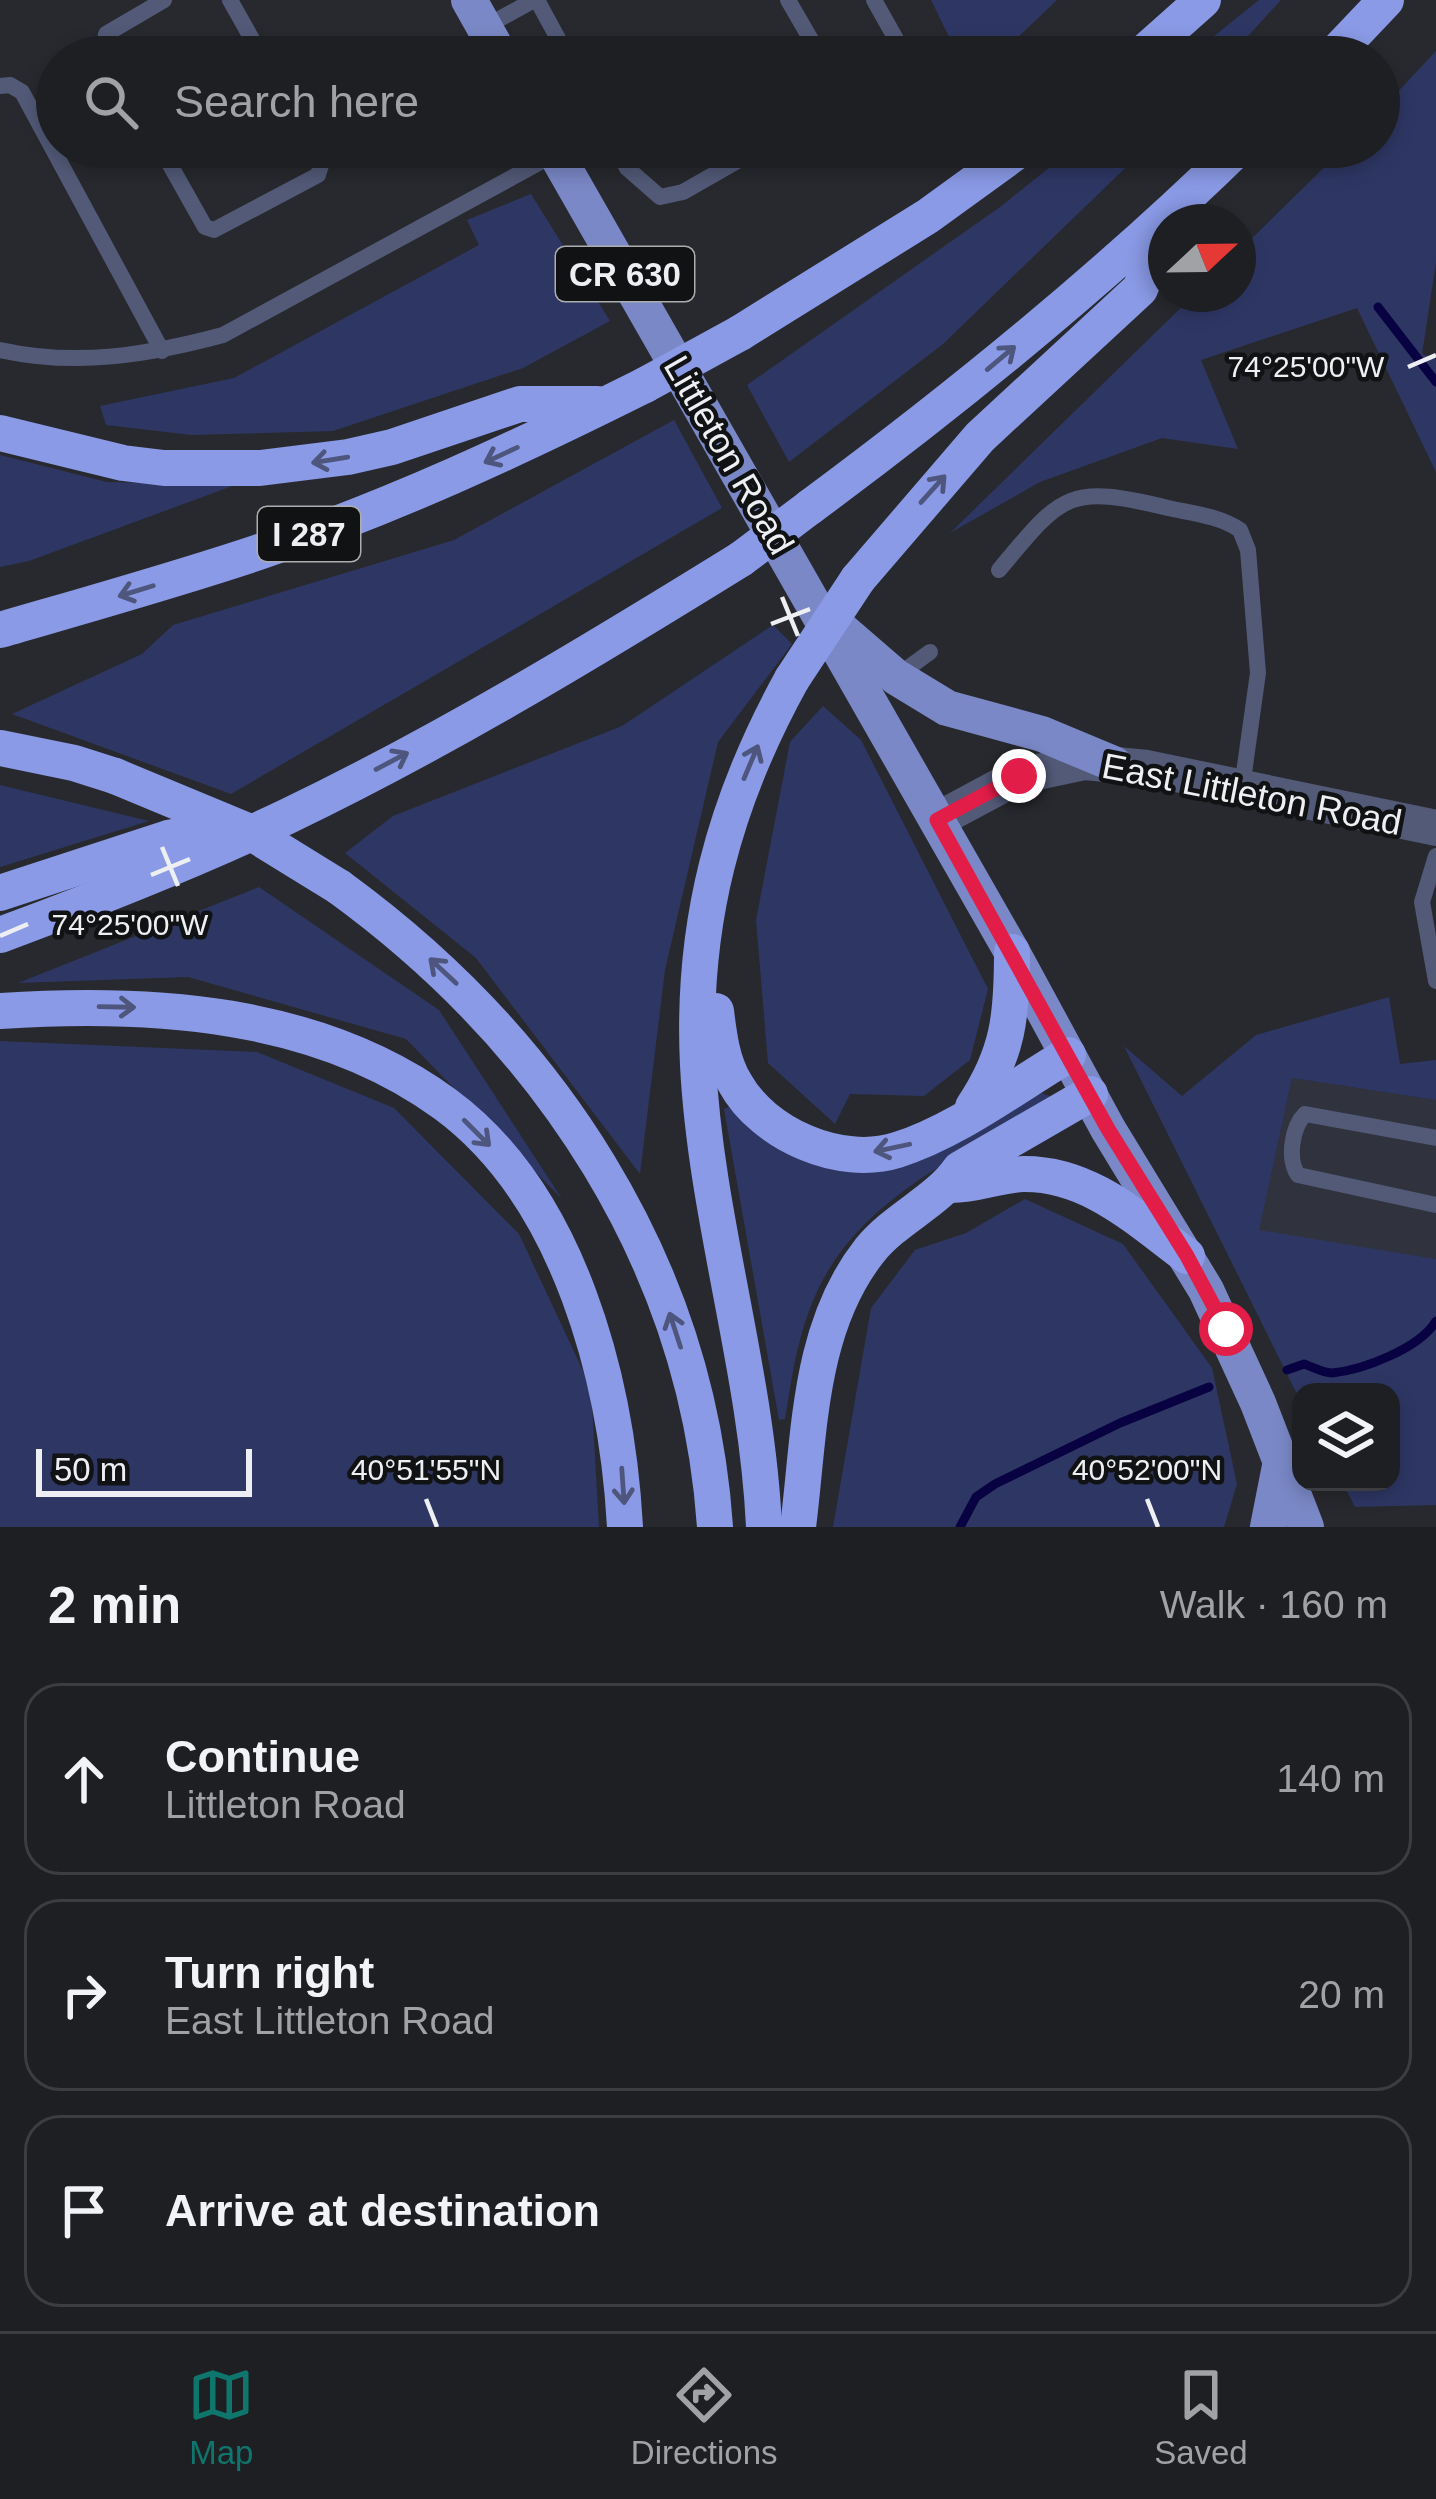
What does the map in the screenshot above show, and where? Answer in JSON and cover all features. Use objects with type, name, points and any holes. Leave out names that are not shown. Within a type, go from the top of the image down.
[{"type":"highway","points":[[1163,36],[1204,0]]},
{"type":"highway","points":[[1352,36],[1386,0]]},
{"type":"highway","name":"I 287","points":[[0,630],[292,540],[492,460],[740,333],[928,216],[994,168]]},
{"type":"highway","points":[[1183,204],[1219,168]]},
{"type":"highway","points":[[0,935],[144,880],[289,816],[517,694],[742,559],[905,437],[1148,236]]},
{"type":"highway","points":[[764,1527],[759,1458],[698,1067],[701,947],[723,832],[765,728],[858,579],[980,437],[1140,290],[1148,269]]},
{"type":"highway","points":[[0,434],[122,463],[260,468],[370,452],[520,404],[606,404]]},
{"type":"highway","points":[[0,748],[116,776],[250,832],[339,886],[427,956],[506,1034],[598,1161],[647,1257],[678,1340],[704,1444],[715,1527]]},
{"type":"highway","points":[[0,893],[168,838],[289,816]]},
{"type":"highway","points":[[723,832],[716,893],[716,1012],[721,1051],[735,1084],[758,1113],[785,1133],[847,1154],[891,1152],[968,1114],[1068,1054]]},
{"type":"highway","points":[[968,1114],[1008,1038],[1012,952]]},
{"type":"highway","points":[[0,1011],[122,1007],[222,1016],[368,1060],[446,1104],[479,1133],[538,1210],[585,1312],[614,1420],[625,1527]]},
{"type":"highway","points":[[798,1527],[816,1381],[841,1295],[881,1238],[949,1185],[960,1169],[1090,1094]]},
{"type":"highway","points":[[949,1185],[971,1186],[1019,1174],[1068,1179],[1107,1196],[1187,1256]]},
{"type":"main road","name":"Littleton Road","points":[[564,168],[1145,1192],[1187,1256],[1226,1329],[1306,1527]]},
{"type":"main road","points":[[817,608],[896,677],[946,708],[1042,734],[1114,764]]},
{"type":"main road","points":[[1268,1527],[1281,1460]]},
{"type":"street","name":"East Littleton Road","points":[[937,820],[1019,776],[1071,763],[1114,764],[1436,828]]},
{"type":"lane","points":[[106,36],[164,0]]},
{"type":"lane","points":[[230,0],[250,36]]},
{"type":"lane","points":[[485,28],[536,0],[556,36]]},
{"type":"lane","points":[[788,0],[809,36]]},
{"type":"lane","points":[[874,0],[894,36]]},
{"type":"lane","points":[[0,86],[22,92],[36,118]]},
{"type":"lane","points":[[63,168],[162,351]]},
{"type":"lane","points":[[172,168],[205,226],[214,230],[318,176],[320,168]]},
{"type":"lane","points":[[0,350],[58,359],[110,359],[223,335],[522,168]]},
{"type":"lane","points":[[630,168],[642,185],[660,197],[683,192],[725,168]]},
{"type":"lane","points":[[999,570],[1038,523],[1083,496],[1111,494],[1222,520],[1240,530],[1247,550],[1258,673],[1242,788]]},
{"type":"lane","points":[[896,677],[930,652]]},
{"type":"lane","points":[[1436,856],[1422,902],[1436,981]]},
{"type":"lane","points":[[1436,1138],[1305,1114],[1299,1119],[1291,1159],[1298,1175],[1436,1202]]},
{"type":"shaded area","points":[[931,0],[1057,0],[1019,36],[949,36]]},
{"type":"shaded area","points":[[1259,0],[1281,0],[1248,36],[1214,36]]},
{"type":"shaded area","points":[[1436,51],[1436,262],[1422,354],[1436,359],[1436,472],[1357,308],[1201,360],[1238,449],[1162,438],[1040,482],[950,533],[1177,312],[1256,312],[1256,234],[1324,168],[1400,168],[1400,90]]},
{"type":"shaded area","points":[[1049,168],[1125,168],[943,344],[789,462],[747,385]]},
{"type":"shaded area","points":[[531,194],[610,321],[523,368],[333,431],[191,435],[106,425],[100,406],[234,378],[479,245],[467,220]]},
{"type":"shaded area","points":[[674,420],[722,508],[231,794],[12,714],[142,654],[173,625],[454,540]]},
{"type":"shaded area","points":[[0,455],[107,482],[235,485],[29,561],[0,567]]},
{"type":"shaded area","points":[[773,625],[792,644],[718,742],[665,970],[640,1174],[476,958],[345,853],[393,816],[622,726]]},
{"type":"shaded area","points":[[823,706],[861,740],[988,989],[970,1060],[924,1096],[850,1094],[835,1124],[768,1063],[756,920],[790,742]]},
{"type":"shaded area","points":[[0,785],[149,821],[0,867]]},
{"type":"shaded area","points":[[259,887],[439,1010],[562,1199],[406,1039],[188,977],[18,983]]},
{"type":"shaded area","points":[[1389,997],[1400,1064],[1436,1060],[1436,1100],[1292,1078],[1259,1230],[1436,1259],[1436,1505],[1355,1507],[1347,1491],[1400,1491],[1400,1383],[1292,1384],[1124,1046],[1182,1096],[1256,1035]]},
{"type":"shaded area","points":[[0,1041],[257,1052],[394,1108],[519,1234],[591,1388],[599,1527],[0,1527]]},
{"type":"shaded area","points":[[1292,1078],[1436,1100],[1436,1259],[1258,1231]]},
{"type":"shaded area","points":[[1041,1093],[1050,1096],[1047,1106],[908,1188],[849,1241],[809,1311],[785,1419],[779,1420],[724,1109],[731,1106],[812,1163]]},
{"type":"shaded area","points":[[1025,1199],[1123,1244],[1212,1368],[1237,1484],[1224,1527],[833,1527],[871,1308],[915,1250],[966,1233]]},
{"type":"waterway","points":[[1378,307],[1436,382]]},
{"type":"waterway","points":[[1287,1370],[1304,1364],[1332,1373],[1359,1367],[1404,1349],[1436,1321]]},
{"type":"waterway","points":[[960,1527],[976,1497],[995,1484],[1120,1423],[1209,1387]]},
{"type":"route","points":[[1019,776],[937,820],[1108,1129],[1226,1329]]}]
